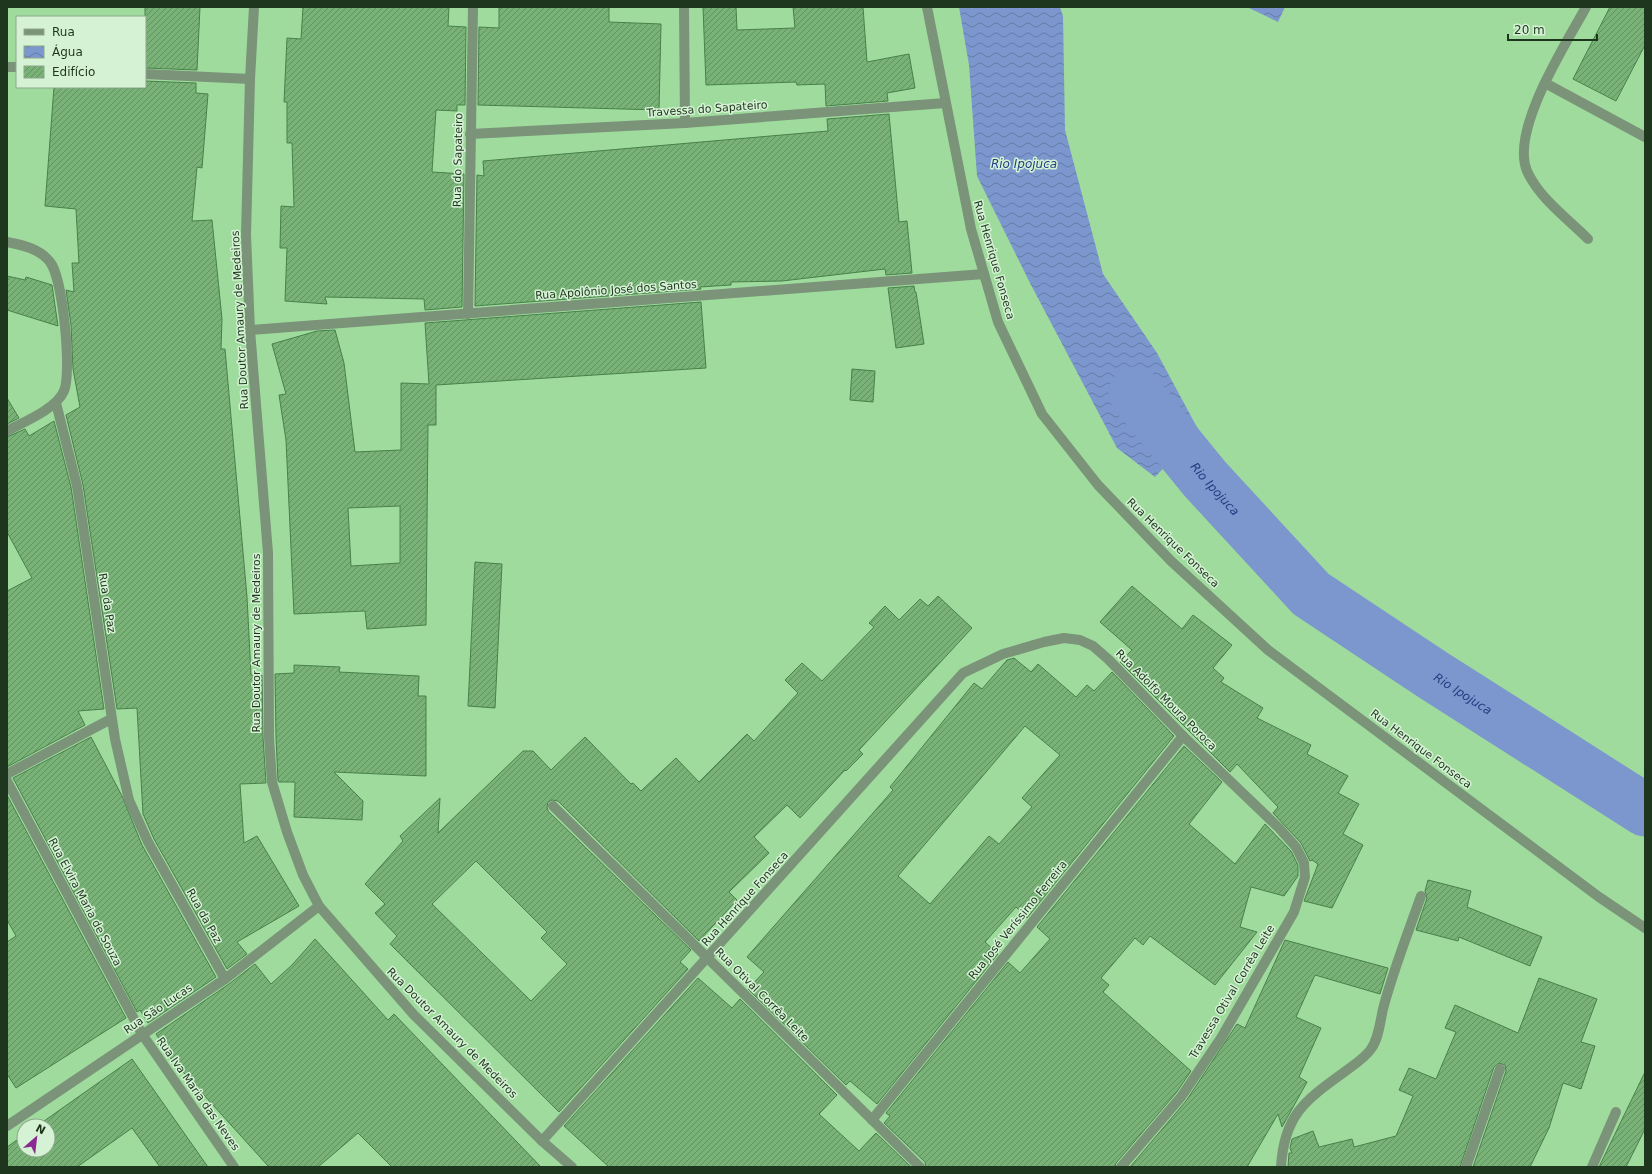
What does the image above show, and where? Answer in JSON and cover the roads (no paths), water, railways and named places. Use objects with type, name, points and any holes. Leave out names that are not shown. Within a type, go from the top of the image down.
[{"type":"street","name":"Rua Doutor Amaury de Medeiros","points":[[254,7],[250,79],[246,235],[250,330],[268,553],[269,737],[272,782],[287,832],[303,875],[318,906],[414,1015],[542,1141],[572,1167]]},
{"type":"street","name":"Rua do Sapateiro","points":[[468,314],[473,7]]},
{"type":"street","points":[[684,7],[685,123]]},
{"type":"street","name":"Rua Henrique Fonseca","points":[[926,7],[971,229],[998,322],[1042,414],[1098,485],[1171,561],[1268,650],[1599,897],[1645,928]]},
{"type":"street","points":[[1586,7],[1545,83],[1534,108],[1526,135],[1524,149],[1526,169],[1539,190],[1588,239]]},
{"type":"street","points":[[146,74],[250,79]]},
{"type":"street","points":[[1545,83],[1645,137]]},
{"type":"street","name":"Travessa do Sapateiro","points":[[470,134],[685,123],[945,103]]},
{"type":"street","points":[[7,242],[35,250],[50,262],[56,272],[62,308],[66,361],[66,380],[64,391],[56,403],[7,431]]},
{"type":"street","name":"Rua Apolônio José dos Santos","points":[[250,330],[984,274]]},
{"type":"street","name":"Rua da Paz","points":[[56,403],[77,486],[111,718],[129,800],[141,827],[225,979]]},
{"type":"street","name":"Rua Adolfo Moura Poroca","points":[[963,673],[1003,654],[1044,642],[1064,638],[1080,640],[1094,646],[1183,736],[1242,791],[1292,842],[1304,863],[1305,877]]},
{"type":"street","name":"Rua Henrique Fonseca","points":[[542,1141],[963,673]]},
{"type":"street","points":[[7,774],[111,718]]},
{"type":"street","name":"Rua José Veríssimo Ferreira","points":[[872,1120],[1183,736]]},
{"type":"street","name":"Rua Elvira Maria de Souza","points":[[7,781],[142,1034]]},
{"type":"street","name":"Rua Otival Corrêa Leite","points":[[553,806],[920,1167]]},
{"type":"street","name":"Travessa Otival Corrêa Leite","points":[[1121,1167],[1180,1097],[1220,1038],[1294,912],[1305,877]]},
{"type":"street","points":[[1281,1167],[1284,1139],[1293,1117],[1307,1101],[1360,1060],[1371,1049],[1379,1031],[1383,1009],[1420,896]]},
{"type":"street","name":"Rua São Lucas","points":[[7,1126],[225,979],[318,906]]},
{"type":"street","name":"Rua Iva Maria das Neves","points":[[142,1034],[234,1167]]},
{"type":"street","points":[[1466,1167],[1500,1069]]},
{"type":"street","points":[[1592,1167],[1616,1112]]},
{"type":"water","name":"Rio Ipojuca","points":[[959,7],[1060,7],[1063,16],[1065,130],[1103,274],[1157,353],[1199,431],[1155,477],[1117,448],[1030,283],[977,176],[969,65]]},
{"type":"water","points":[[1247,7],[1285,7],[1278,22]]},
{"type":"waterway","name":"Rio Ipojuca","points":[[1135,393],[1205,479],[1311,594],[1433,675],[1645,810]]}]
